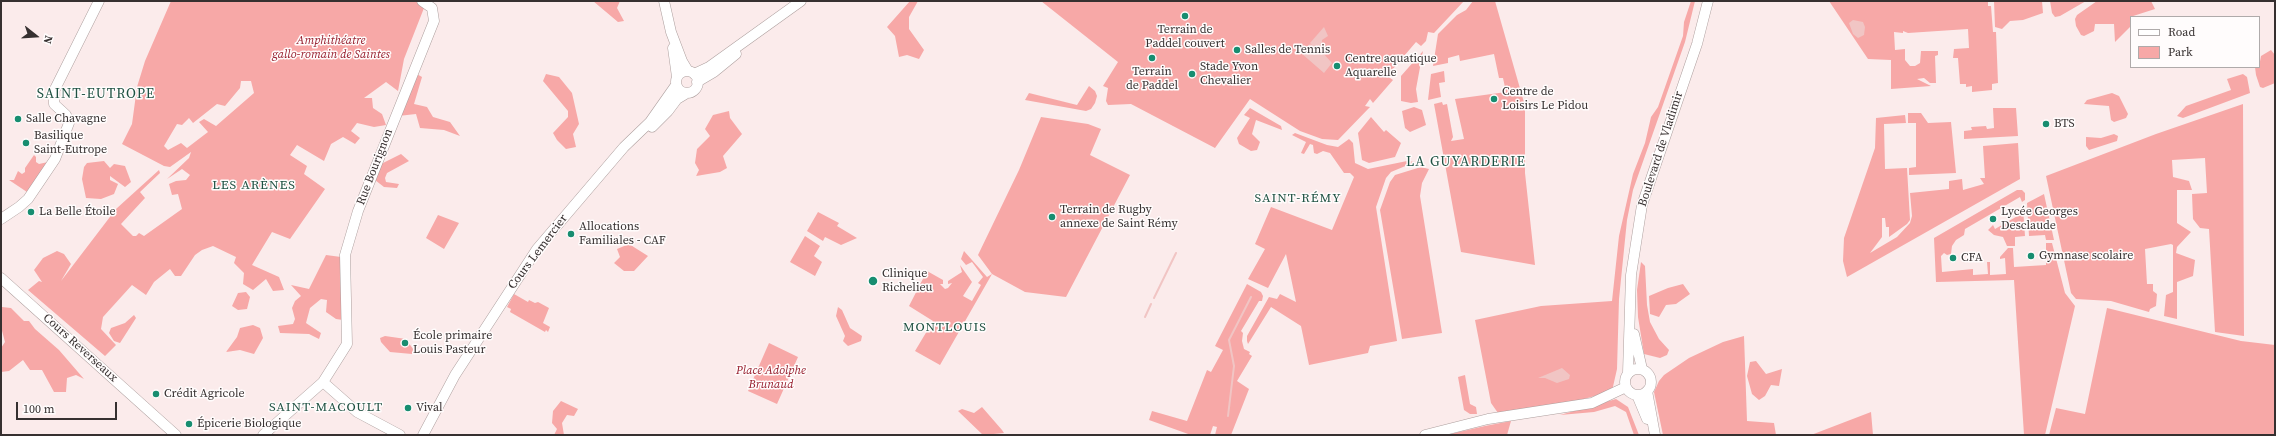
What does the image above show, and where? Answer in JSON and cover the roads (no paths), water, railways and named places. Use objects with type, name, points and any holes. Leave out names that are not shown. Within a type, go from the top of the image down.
[{"type":"main road","points":[[1,219],[28,199],[55,159],[69,123],[66,115],[54,104],[54,91],[99,1]]},
{"type":"main road","name":"Rue Bourignon","points":[[263,435],[323,382],[347,344],[345,255],[358,211],[434,16],[432,8],[422,1]]},
{"type":"main road","points":[[664,1],[671,32],[676,81],[680,91],[687,93]]},
{"type":"main road","points":[[676,81],[681,72],[693,76],[708,67],[768,26],[801,1]]},
{"type":"main road","name":"Boulevard de Vladimir","points":[[1628,373],[1633,256],[1642,205],[1697,44],[1708,1]]},
{"type":"main road","points":[[618,155],[626,151],[668,112],[677,99],[693,91],[693,76],[671,32]]},
{"type":"main road","name":"Cours Lemercier","points":[[423,435],[455,375],[537,249],[624,147],[650,122],[676,81]]},
{"type":"main road","name":"Cours Reverseaux","points":[[1,278],[176,435]]},
{"type":"main road","points":[[1631,320],[1642,369]]},
{"type":"main road","points":[[1642,393],[1630,393],[1626,387],[1625,380],[1628,373],[1634,369],[1642,369],[1647,372],[1650,379],[1642,393],[1654,435]]},
{"type":"main road","points":[[323,382],[357,412],[400,435]]},
{"type":"main road","points":[[1425,435],[1488,419],[1592,403],[1626,387]]},
{"type":"waterway","points":[[1154,298],[1176,253]]},
{"type":"waterway","points":[[1228,416],[1234,366],[1229,340],[1251,297]]},
{"type":"waterway","points":[[1145,317],[1151,304]]},
{"type":"place","name":"Terrain de Paddel couvert","points":[[1185,16]]},
{"type":"place","name":"Salles de Tennis","points":[[1237,50]]},
{"type":"place","name":"Terrain de Paddel","points":[[1152,58]]},
{"type":"place","name":"Centre aquatique Aquarelle","points":[[1337,66]]},
{"type":"place","name":"Stade Yvon Chevalier","points":[[1192,74]]},
{"type":"place","name":"Centre de Loisirs Le Pidou","points":[[1494,99]]},
{"type":"place","name":"Salle Chavagne","points":[[18,119]]},
{"type":"place","name":"BTS","points":[[2046,124]]},
{"type":"place","name":"Basilique Saint-Eutrope","points":[[26,143]]},
{"type":"place","name":"La Belle Étoile","points":[[31,212]]},
{"type":"place","name":"Terrain de Rugby annexe de Saint Rémy","points":[[1052,217]]},
{"type":"place","name":"Lycée Georges Desclaude","points":[[1993,219]]},
{"type":"place","name":"Allocations Familiales - CAF","points":[[571,234]]},
{"type":"place","name":"Gymnase scolaire","points":[[2031,256]]},
{"type":"place","name":"CFA","points":[[1953,258]]},
{"type":"place","name":"Clinique Richelieu","points":[[873,281]]},
{"type":"place","name":"École primaire Louis Pasteur","points":[[405,343]]},
{"type":"place","name":"Crédit Agricole","points":[[156,394]]},
{"type":"place","name":"Vival","points":[[408,408]]},
{"type":"place","name":"Épicerie Biologique","points":[[189,424]]},
{"type":"district","name":"SAINT-EUTROPE","points":[[96,94]]},
{"type":"district","name":"LA GUYARDERIE","points":[[1466,162]]},
{"type":"district","name":"LES ARÈNES","points":[[254,186]]},
{"type":"district","name":"SAINT-RÉMY","points":[[1298,199]]},
{"type":"district","name":"MONTLOUIS","points":[[945,328]]},
{"type":"district","name":"SAINT-MACOULT","points":[[326,408]]},
{"type":"park label","name":"Amphithéatre gallo-romain de Saintes","points":[[331,48]]},
{"type":"park label","name":"Place Adolphe Brunaud","points":[[771,378]]}]
